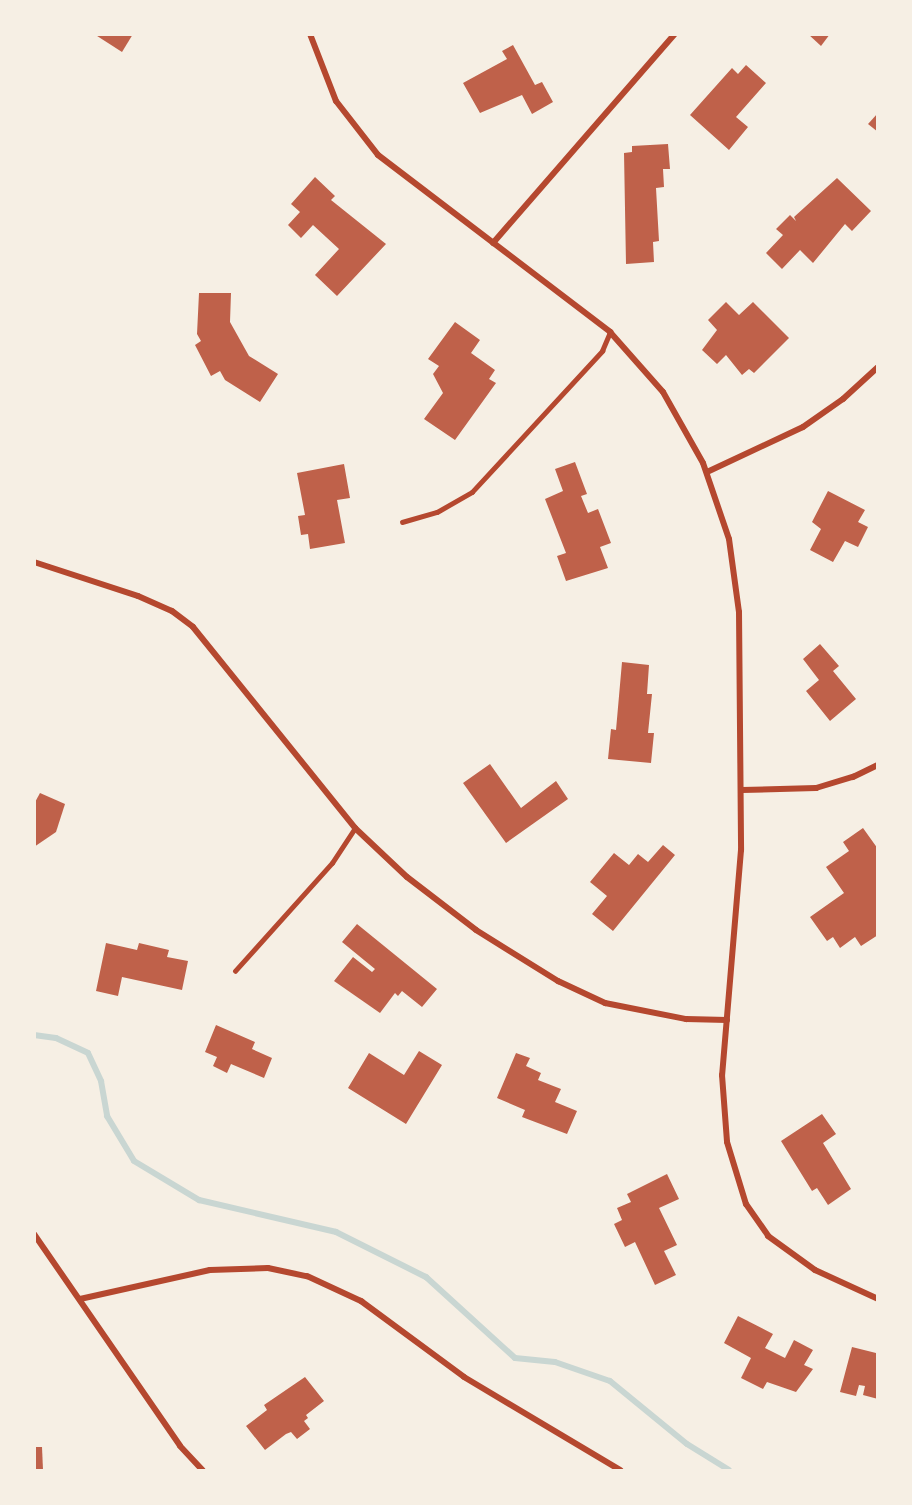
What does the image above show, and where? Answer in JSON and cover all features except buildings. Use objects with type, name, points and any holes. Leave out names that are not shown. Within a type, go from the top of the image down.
[{"type":"street","points":[[310,34],[332,92],[365,141],[399,174],[610,332],[663,392],[707,471],[724,520],[737,591],[742,790],[738,910],[727,1020],[722,1103],[727,1142],[746,1204],[777,1245],[816,1270],[878,1299]]},
{"type":"street","points":[[493,243],[675,34]]},
{"type":"street","points":[[707,471],[803,427],[843,399],[878,367]]},
{"type":"street","points":[[34,562],[138,596],[172,611],[193,627],[354,828],[468,924],[567,987],[635,1011],[727,1020]]},
{"type":"street","points":[[742,790],[816,788],[853,777],[878,765]]},
{"type":"street","points":[[34,1234],[180,1446],[202,1470]]},
{"type":"street","points":[[80,1299],[210,1270],[268,1268],[307,1276],[361,1301],[464,1377],[620,1470]]},
{"type":"lane","points":[[402,522],[436,512],[472,492],[602,351],[610,332]]},
{"type":"lane","points":[[236,971],[332,863],[354,828]]},
{"type":"waterway","points":[[34,1035],[56,1038],[88,1053],[101,1081],[107,1116],[134,1161],[199,1200],[336,1232],[426,1277],[515,1358],[555,1362],[610,1381],[687,1444],[729,1470]]}]
